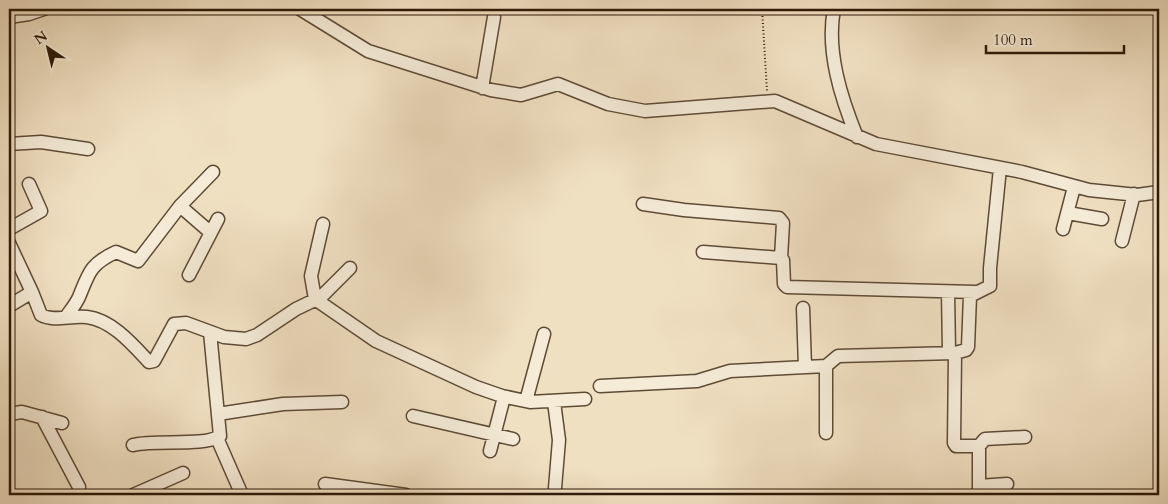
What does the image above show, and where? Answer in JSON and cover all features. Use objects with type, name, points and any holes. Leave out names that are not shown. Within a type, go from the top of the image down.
[{"type":"street","points":[[9,17],[29,14],[44,9]]},
{"type":"street","points":[[300,9],[368,51],[482,88],[521,96],[558,84],[608,104],[645,111],[768,101],[785,104],[857,137],[920,154],[966,160],[1074,187],[1114,194],[1159,192]]},
{"type":"street","points":[[834,9],[830,26],[838,77],[857,137]]},
{"type":"street","points":[[482,88],[494,17]]},
{"type":"street","points":[[9,144],[46,142],[88,149]]},
{"type":"street","points":[[643,204],[684,210],[779,218],[783,223],[781,258],[783,260],[784,284],[787,287],[975,292],[987,289],[990,286],[990,268],[1000,168]]},
{"type":"street","points":[[66,317],[80,296],[84,281],[94,265],[116,252],[138,261],[180,206],[213,172]]},
{"type":"street","points":[[9,229],[41,211],[28,184]]},
{"type":"street","points":[[1063,229],[1074,187]]},
{"type":"street","points":[[1122,241],[1134,194]]},
{"type":"street","points":[[180,206],[210,232]]},
{"type":"street","points":[[1068,213],[1102,219]]},
{"type":"street","points":[[189,275],[218,219]]},
{"type":"street","points":[[322,224],[311,276],[315,299],[376,341],[476,387],[504,397],[526,401],[554,402],[585,399]]},
{"type":"street","points":[[9,244],[41,315],[87,317],[102,322],[120,333],[149,362],[154,361],[174,324],[186,324],[233,339],[246,339],[258,335],[296,309],[332,288],[350,268]]},
{"type":"street","points":[[703,252],[781,258]]},
{"type":"street","points":[[9,306],[32,292]]},
{"type":"street","points":[[948,292],[952,352],[954,443],[956,446],[979,446]]},
{"type":"street","points":[[600,386],[696,381],[730,370],[826,366],[838,356],[966,350],[968,347],[970,296],[975,292]]},
{"type":"street","points":[[803,308],[806,367]]},
{"type":"street","points":[[133,445],[155,441],[203,441],[220,436],[210,332]]},
{"type":"street","points":[[526,401],[544,334]]},
{"type":"street","points":[[826,366],[826,432]]},
{"type":"street","points":[[490,450],[504,397]]},
{"type":"street","points":[[218,414],[283,404],[342,402]]},
{"type":"street","points":[[554,402],[559,440],[555,488]]},
{"type":"street","points":[[9,414],[22,412],[62,422]]},
{"type":"street","points":[[413,416],[513,439]]},
{"type":"street","points":[[42,417],[79,487]]},
{"type":"street","points":[[1007,484],[979,491],[979,446],[985,439],[1024,437]]},
{"type":"street","points":[[217,438],[242,495]]},
{"type":"street","points":[[133,495],[183,473]]},
{"type":"street","points":[[325,484],[406,495]]},
{"type":"path","points":[[762,9],[768,101]]}]
